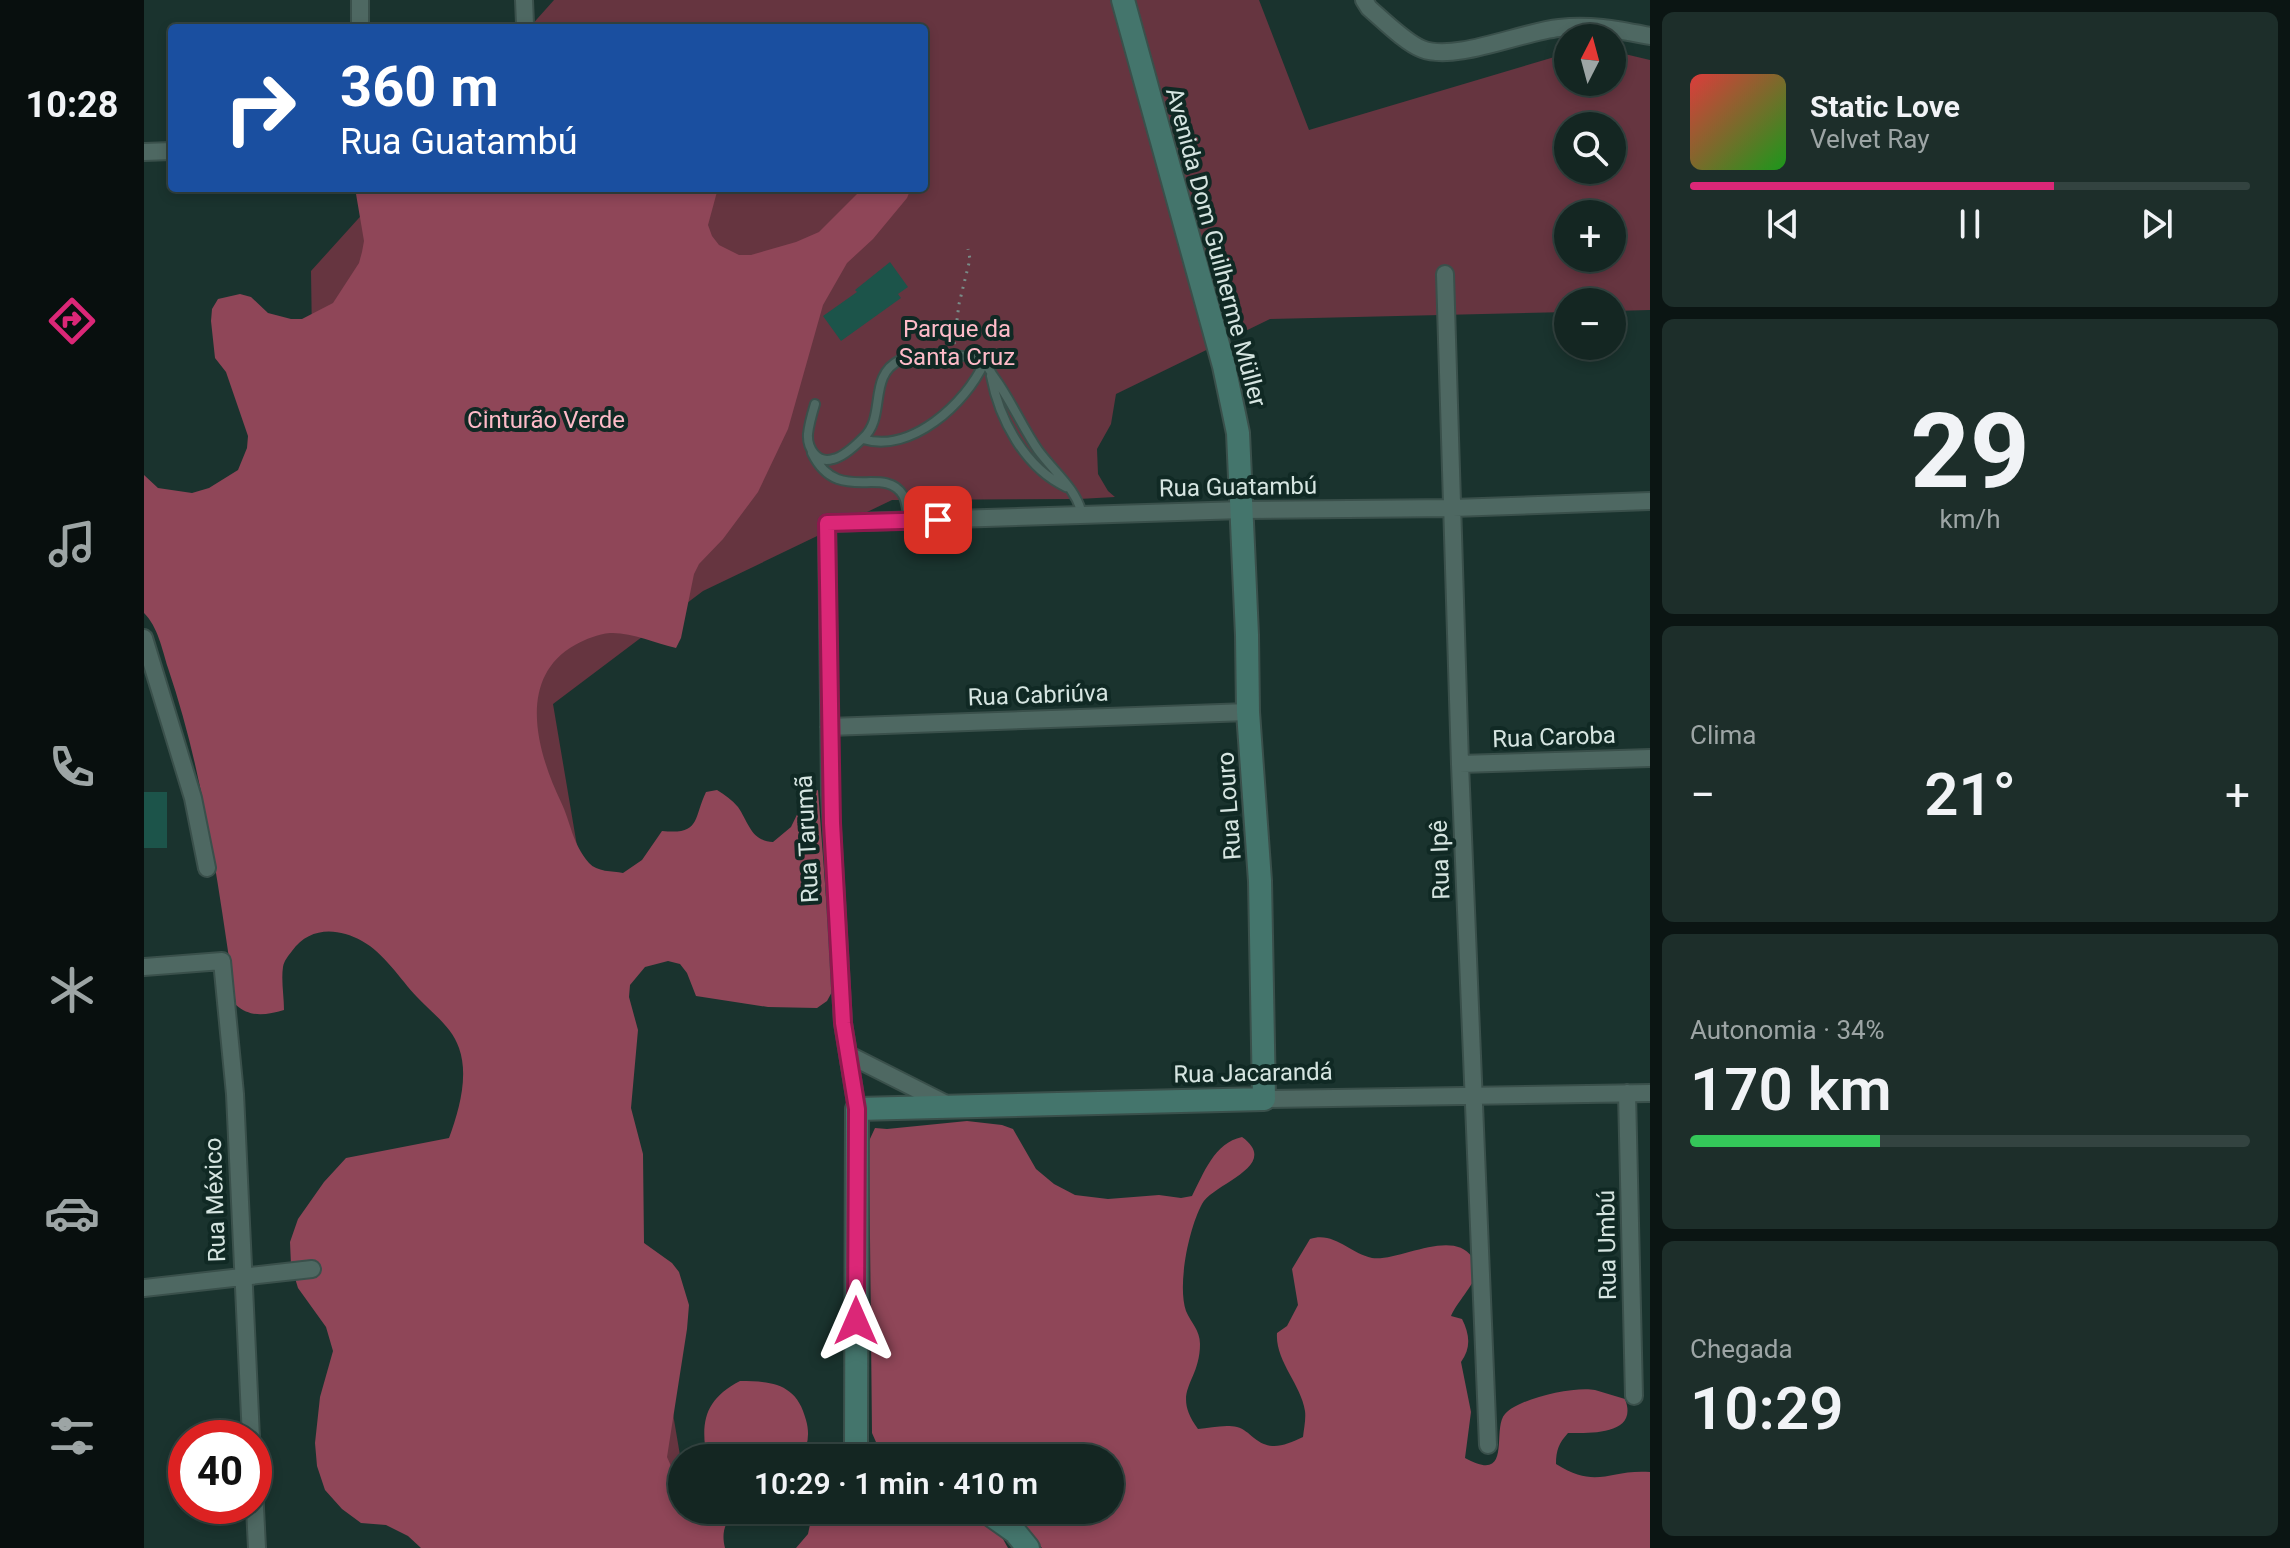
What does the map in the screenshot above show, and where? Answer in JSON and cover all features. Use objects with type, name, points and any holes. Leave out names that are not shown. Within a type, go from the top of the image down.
[{"type":"street","points":[[360,0],[360,24]]},
{"type":"street","points":[[524,0],[525,24]]},
{"type":"street","name":"Avenida Dom Guilherme Müller","points":[[1123,0],[1232,398],[1238,433],[1243,510]]},
{"type":"street","points":[[1364,0],[1369,8],[1420,49],[1440,53],[1460,52],[1515,36],[1559,28],[1611,28],[1650,36]]},
{"type":"street","points":[[144,152],[168,151]]},
{"type":"street","name":"Rua Ipê","points":[[1445,274],[1460,764],[1488,1445]]},
{"type":"street","name":"Rua Guatambú","points":[[827,523],[1650,501]]},
{"type":"street","name":"Rua Louro","points":[[1243,510],[1248,712],[1260,881],[1264,1099]]},
{"type":"street","name":"Rua Tarumã","points":[[827,523],[829,727],[843,1023],[857,1109],[856,1444]]},
{"type":"street","points":[[144,638],[193,798],[207,868]]},
{"type":"street","name":"Rua Cabriúva","points":[[829,727],[1248,712]]},
{"type":"street","name":"Rua Caroba","points":[[1460,764],[1650,758]]},
{"type":"street","name":"Rua México","points":[[144,967],[222,961],[235,1094],[250,1420]]},
{"type":"street","points":[[849,1055],[951,1106]]},
{"type":"street","name":"Rua Umbú","points":[[1627,1093],[1634,1396]]},
{"type":"street","name":"Rua Jacarandá","points":[[857,1109],[1650,1093]]},
{"type":"street","points":[[144,1288],[312,1269]]},
{"type":"street","points":[[256,1524],[257,1548]]},
{"type":"street","points":[[1004,1524],[1028,1548]]},
{"type":"lane","points":[[812,453],[822,459],[833,460],[863,439],[873,426],[880,383],[888,368],[900,360],[912,356],[969,356],[984,363],[991,372],[1038,450],[1079,499],[1083,515]]},
{"type":"lane","points":[[863,439],[877,443],[908,438],[930,425],[974,385],[984,363]]},
{"type":"lane","points":[[991,372],[1000,408],[1013,435],[1032,461],[1071,489]]},
{"type":"lane","points":[[815,404],[808,433],[818,465],[834,479],[844,482],[891,485],[905,500],[909,520]]},
{"type":"path","points":[[953,355],[959,304],[970,259],[968,249]]},
{"type":"green space","name":"Cinturão Verde","points":[[554,0],[1259,0],[1309,130],[1554,57],[1554,96],[1626,96],[1626,54],[1650,60],[1650,310],[1626,311],[1626,288],[1554,288],[1554,312],[1270,319],[1116,394],[1111,424],[1097,449],[1098,474],[1115,497],[892,500],[703,591],[553,704],[678,1444],[668,1444],[668,1483],[482,1053],[318,751],[311,271],[382,192],[928,192],[928,24],[533,24]]},
{"type":"green space","points":[[356,192],[717,192],[708,225],[712,236],[719,245],[739,255],[751,255],[819,232],[859,192],[909,192],[873,239],[847,263],[823,305],[788,429],[758,492],[723,539],[699,564],[676,648],[618,633],[592,637],[556,659],[545,676],[538,696],[539,739],[552,782],[579,848],[589,863],[600,870],[623,873],[642,860],[662,831],[690,828],[706,792],[717,790],[726,796],[738,807],[755,835],[773,842],[791,827],[807,794],[818,790],[833,990],[827,1001],[817,1008],[768,1007],[696,996],[680,964],[668,961],[645,967],[630,985],[629,997],[638,1030],[631,1108],[643,1154],[644,1243],[672,1263],[679,1272],[689,1305],[668,1444],[668,1524],[727,1524],[723,1537],[725,1548],[421,1548],[408,1536],[386,1525],[361,1523],[342,1509],[325,1490],[317,1466],[315,1443],[320,1397],[333,1351],[326,1327],[298,1288],[291,1265],[290,1242],[298,1219],[324,1182],[346,1158],[449,1138],[462,1093],[462,1059],[456,1040],[447,1027],[385,959],[362,941],[343,933],[324,932],[307,937],[289,955],[282,972],[284,1010],[259,1014],[247,1012],[236,1005],[210,835],[192,751],[159,639],[144,613],[144,475],[158,488],[192,493],[209,488],[238,470],[247,448],[248,436],[226,372],[215,358],[211,321],[212,309],[218,299],[240,294],[251,297],[268,313],[302,319],[333,303],[359,263],[364,241]]},
{"type":"green space","points":[[967,1121],[1002,1125],[1013,1129],[1036,1169],[1054,1184],[1075,1195],[1108,1199],[1192,1196],[1217,1152],[1232,1140],[1242,1137],[1252,1147],[1254,1157],[1241,1174],[1202,1204],[1186,1257],[1184,1300],[1200,1344],[1186,1405],[1198,1429],[1237,1427],[1266,1445],[1284,1445],[1303,1437],[1303,1401],[1280,1353],[1277,1333],[1287,1326],[1298,1305],[1292,1269],[1310,1239],[1334,1240],[1372,1258],[1438,1246],[1452,1245],[1463,1249],[1472,1257],[1476,1270],[1475,1279],[1451,1316],[1462,1319],[1468,1336],[1468,1346],[1461,1362],[1471,1412],[1465,1458],[1490,1465],[1498,1452],[1501,1421],[1505,1414],[1534,1398],[1586,1389],[1625,1399],[1628,1411],[1619,1426],[1600,1432],[1568,1433],[1559,1447],[1556,1464],[1570,1472],[1593,1477],[1650,1472],[1650,1548],[1042,1548],[1020,1524],[1124,1524],[1124,1444],[877,1444],[872,1433],[869,1141],[875,1128]]},
{"type":"green space","points":[[740,1381],[763,1382],[790,1392],[797,1399],[806,1420],[807,1444],[705,1444],[708,1413],[712,1404]]},
{"type":"green space","points":[[810,1524],[988,1524],[1008,1548],[796,1548],[808,1534]]},
{"type":"building","points":[[890,262],[908,287],[898,294],[901,298],[841,341],[823,316],[857,292],[855,290]]},
{"type":"building","points":[[144,792],[167,792],[167,848],[144,848]]},
{"type":"route","points":[[856,1321],[857,1109],[843,1023],[832,823],[827,523],[938,520]]},
{"type":"park label","name":"Parque da Santa Cruz","points":[[957,343]]}]
